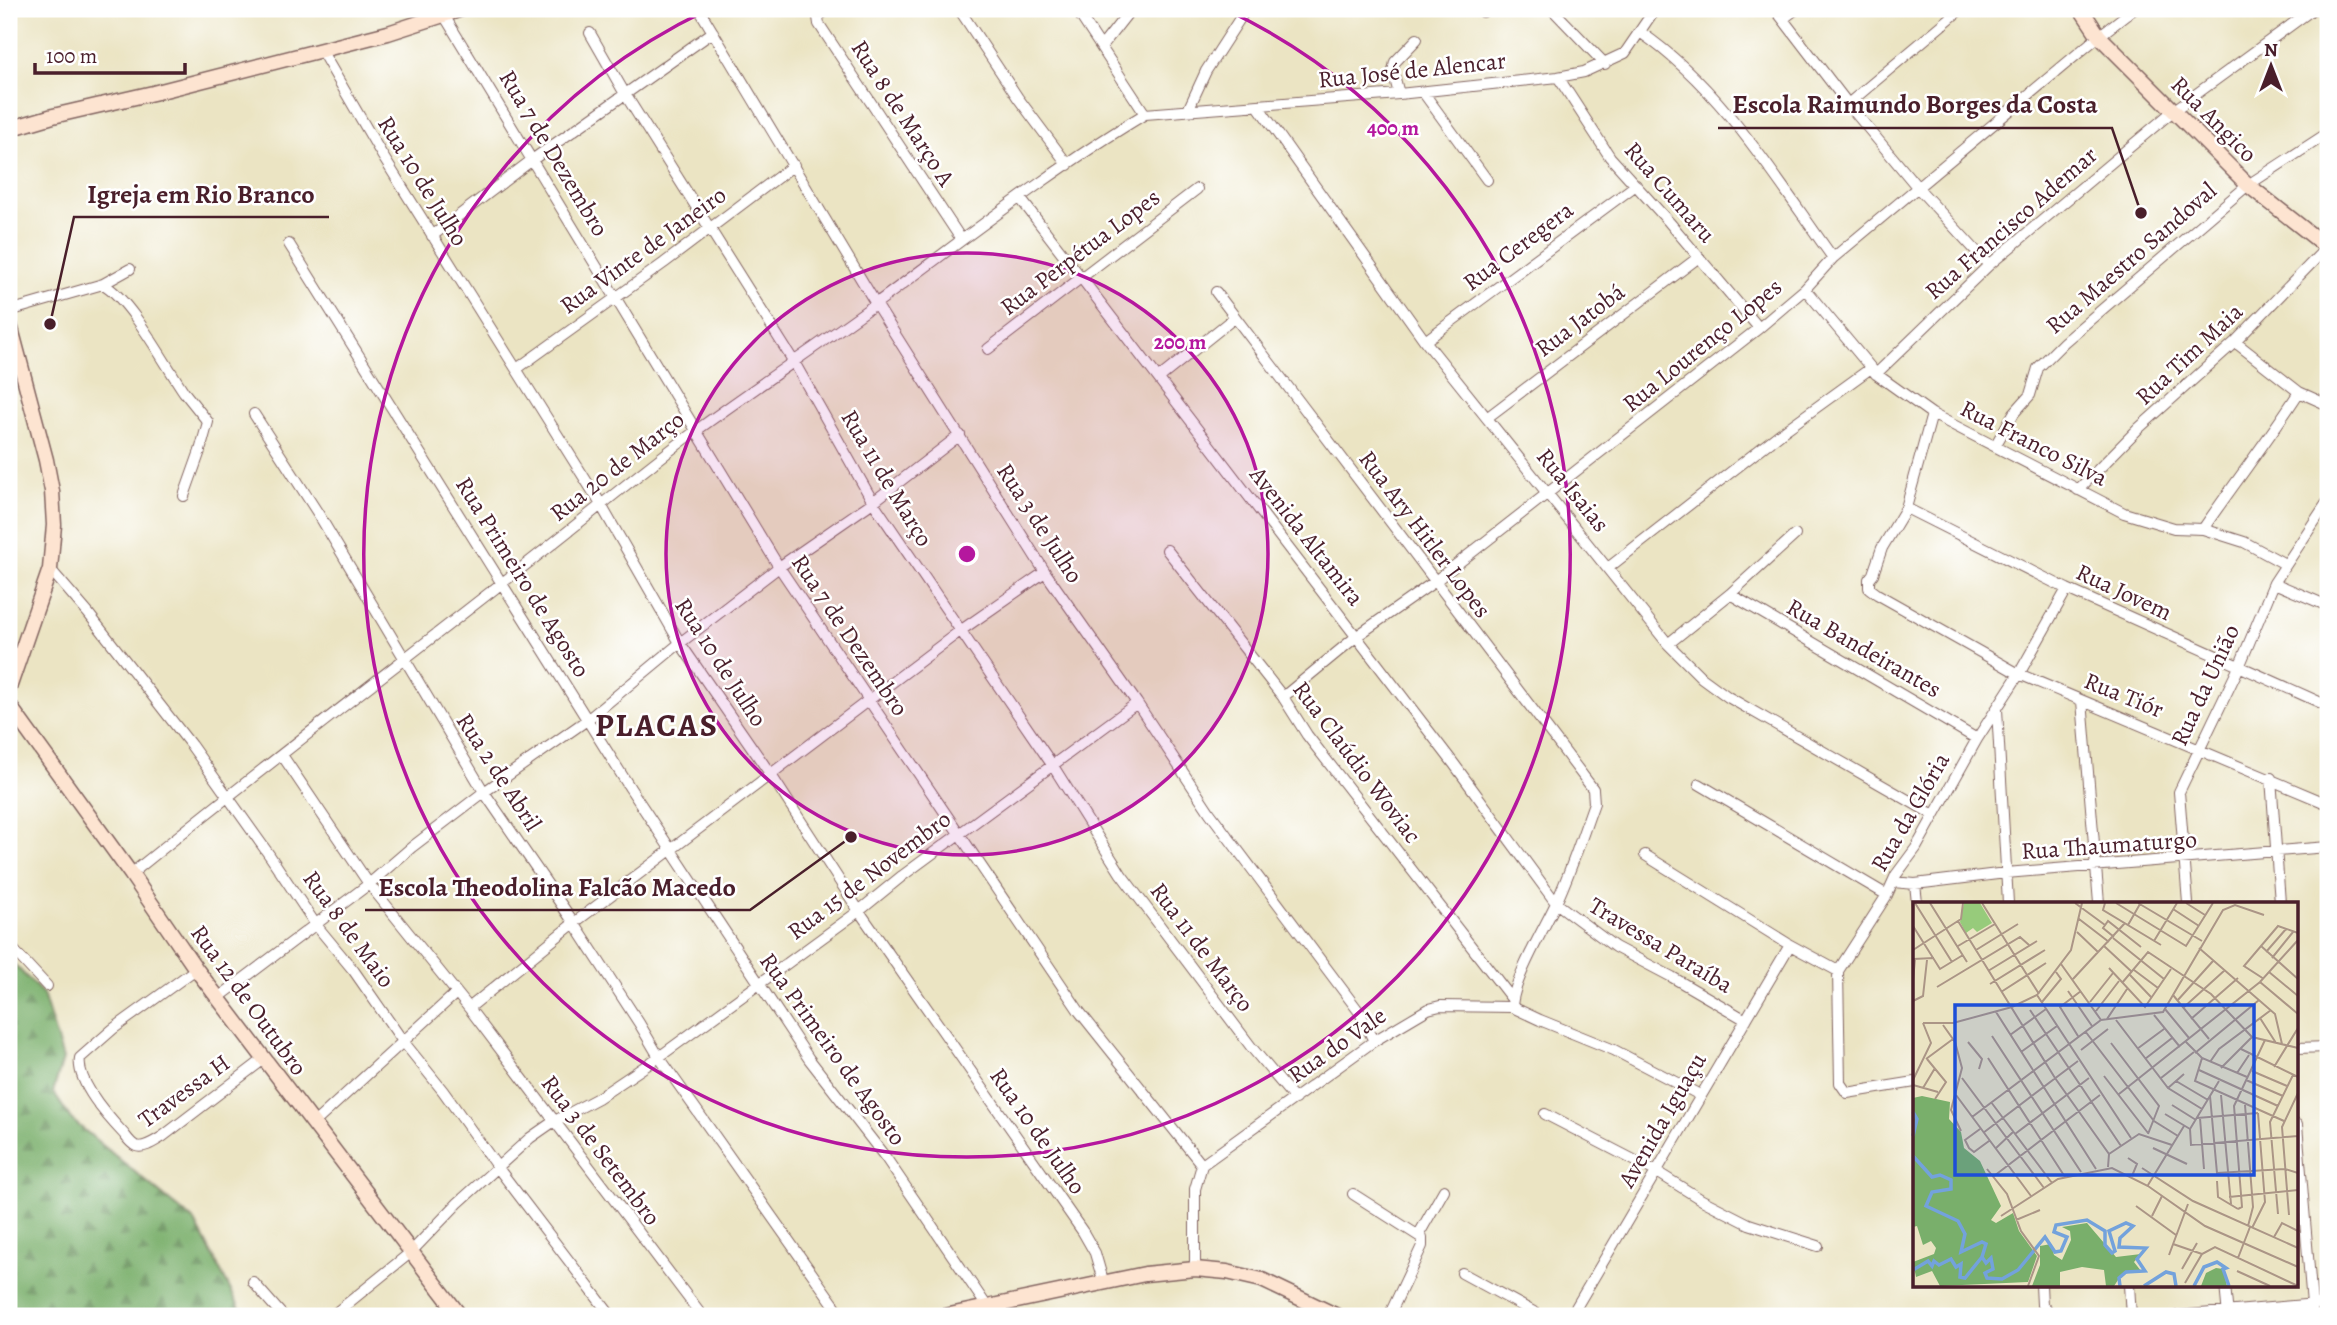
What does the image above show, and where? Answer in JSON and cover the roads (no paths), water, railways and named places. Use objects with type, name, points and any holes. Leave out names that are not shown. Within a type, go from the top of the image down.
[{"type":"street","points":[[9,129],[388,33],[442,12],[462,9]]},
{"type":"street","name":"Rua 3 de Julho","points":[[699,9],[876,304],[1045,572],[1210,813],[1360,1013],[1374,1041]]},
{"type":"street","name":"Rua 8 de Março A","points":[[826,9],[818,17],[819,24],[961,239]]},
{"type":"street","points":[[959,9],[1011,88],[1068,165]]},
{"type":"street","points":[[1076,9],[1145,114]]},
{"type":"street","points":[[1102,46],[1130,9]]},
{"type":"street","points":[[1188,110],[1206,71],[1246,9]]},
{"type":"street","points":[[1552,9],[1605,64]]},
{"type":"street","name":"Rua José de Alencar","points":[[1145,114],[1423,92],[1584,72],[1625,53],[1655,9]]},
{"type":"street","points":[[1775,9],[1848,104],[1918,188],[1989,265]]},
{"type":"street","points":[[1783,19],[1796,9]]},
{"type":"street","points":[[1848,104],[1961,9]]},
{"type":"street","name":"Rua Angico","points":[[2081,9],[2099,36],[2248,185],[2328,248]]},
{"type":"street","name":"Rua Lourenço Lopes","points":[[1283,697],[1357,636],[1434,582],[1759,328],[1805,289],[1833,258],[2134,9]]},
{"type":"street","name":"Rua Francisco Ademar","points":[[1608,568],[1781,433],[1873,371],[1989,265],[2174,111],[2313,9]]},
{"type":"street","name":"Rua 7 de Dezembro","points":[[442,12],[779,567],[1079,1011],[1202,1165]]},
{"type":"street","points":[[432,236],[532,160],[713,32]]},
{"type":"street","points":[[1640,32],[1667,50],[1712,96],[1833,258]]},
{"type":"street","name":"Rua 11 de Março","points":[[590,33],[625,94],[794,362],[873,502],[1053,766],[1121,874],[1252,1048],[1295,1099]]},
{"type":"street","points":[[1399,94],[1393,66],[1417,39]]},
{"type":"street","name":"Rua 10 de Julho","points":[[321,50],[432,236],[518,368],[680,643],[771,775],[859,911],[1083,1232],[1095,1253],[1104,1284]]},
{"type":"street","name":"Rua Cumaru","points":[[1558,77],[1611,157],[1759,328]]},
{"type":"street","points":[[1423,92],[1487,180]]},
{"type":"street","name":"Rua Isaias","points":[[1258,106],[1425,341],[1488,416],[1668,644],[1702,678],[1728,696],[1934,815]]},
{"type":"street","name":"Rua 20 de Março","points":[[131,874],[403,658],[502,584],[696,431],[876,304],[961,239],[1145,114]]},
{"type":"street","name":"Rua Maestro Sandoval","points":[[1995,446],[2014,413],[2030,395],[2038,368],[2064,342],[2248,185],[2328,133]]},
{"type":"street","name":"Rua Vinte de Janeiro","points":[[518,368],[794,165]]},
{"type":"street","name":"Rua Ceregera","points":[[1425,341],[1636,185]]},
{"type":"street","name":"Rua Perpétua Lopes","points":[[988,349],[1197,189]]},
{"type":"street","name":"Avenida Altamira","points":[[1020,198],[1357,636],[1556,903]]},
{"type":"street","name":"Rua Primeiro de Agosto","points":[[289,244],[672,851],[809,1059],[886,1158],[988,1308]]},
{"type":"street","name":"Rua Tim Maia","points":[[2078,490],[2139,428],[2235,342],[2328,248]]},
{"type":"street","name":"Rua Jatobá","points":[[1488,416],[1699,257]]},
{"type":"street","points":[[9,310],[103,284],[130,269]]},
{"type":"street","points":[[103,284],[112,289],[148,336],[208,422],[184,496]]},
{"type":"street","name":"Rua Franco Silva","points":[[1805,289],[1873,371],[1932,414],[2124,513],[2174,528],[2203,529],[2244,542],[2285,564]]},
{"type":"street","name":"Rua Ary Hitler Lopes","points":[[1216,292],[1593,789],[1594,803],[1556,903]]},
{"type":"street","points":[[1159,378],[1234,318]]},
{"type":"street","points":[[9,321],[46,460],[52,491],[54,525],[50,569],[9,688]]},
{"type":"street","points":[[2235,342],[2299,392],[2328,405]]},
{"type":"street","points":[[2203,529],[2240,474],[2272,435],[2299,392]]},
{"type":"street","name":"Rua 2 de Abril","points":[[254,414],[319,515],[484,792],[575,923],[659,1057],[842,1316]]},
{"type":"street","points":[[1906,508],[1932,414]]},
{"type":"street","points":[[218,998],[369,884],[484,792],[587,720],[680,643],[779,567],[873,502],[960,435]]},
{"type":"street","name":"Rua da União","points":[[2189,902],[2179,792],[2239,667],[2274,583],[2285,564],[2324,517],[2328,501]]},
{"type":"street","name":"Rua Tiór","points":[[1906,508],[1882,548],[1869,579],[1869,588],[1877,594],[2019,674],[2328,804]]},
{"type":"street","name":"Rua Jovem","points":[[1906,508],[2067,589],[2328,706]]},
{"type":"street","points":[[1668,644],[1730,594],[1795,535]]},
{"type":"street","name":"Rua Claúdio Woviac","points":[[1167,550],[1283,697],[1307,735],[1512,1003]]},
{"type":"street","name":"Rua 8 de Maio","points":[[50,569],[132,668],[227,796],[316,925],[354,971],[402,1040],[611,1316]]},
{"type":"street","points":[[468,1008],[575,923],[960,631],[1045,572]]},
{"type":"street","points":[[2274,583],[2328,606]]},
{"type":"street","name":"Rua da Glória","points":[[1838,971],[1916,848],[2067,589]]},
{"type":"street","name":"Rua Bandeirantes","points":[[1730,594],[1978,739]]},
{"type":"street","points":[[2082,701],[2099,902]]},
{"type":"street","name":"Rua 15 de Novembro","points":[[332,1316],[410,1253],[458,1203],[530,1138],[553,1122],[598,1098],[659,1057],[1137,703]]},
{"type":"street","name":"Rua 12 de Outubro","points":[[9,705],[196,969],[460,1316]]},
{"type":"street","points":[[1997,709],[2008,902]]},
{"type":"street","name":"Rua 3 de Setembro","points":[[282,755],[369,884],[468,1008],[702,1316]]},
{"type":"street","points":[[2271,778],[2280,902]]},
{"type":"street","points":[[1699,784],[1887,895]]},
{"type":"street","name":"Rua Thaumaturgo","points":[[1892,882],[1916,884],[2006,873],[2328,847]]},
{"type":"street","points":[[1646,855],[1790,945],[1838,971],[1840,1083],[1844,1091],[1847,1093],[1913,1082]]},
{"type":"street","points":[[1916,884],[1917,902]]},
{"type":"street","points":[[1556,903],[1512,1003],[1540,1020],[1614,1050],[1700,1095]]},
{"type":"street","name":"Travessa Paraíba","points":[[1556,903],[1615,947],[1672,976],[1746,1020]]},
{"type":"street","points":[[9,945],[47,986]]},
{"type":"street","name":"Avenida Iguaçu","points":[[1571,1316],[1790,945]]},
{"type":"street","name":"Travessa H","points":[[196,969],[90,1047],[80,1058],[80,1070],[107,1116],[133,1145],[141,1147],[162,1137],[264,1059]]},
{"type":"street","points":[[313,1124],[455,994]]},
{"type":"street","name":"Rua do Vale","points":[[1202,1165],[1374,1041],[1428,1009],[1440,1006],[1512,1003]]},
{"type":"street","points":[[2298,1048],[2328,1047]]},
{"type":"street","points":[[1545,1114],[1657,1172],[1702,1200],[1749,1224],[1818,1246]]},
{"type":"street","points":[[2298,1137],[2313,1316]]},
{"type":"street","points":[[1195,1269],[1195,1189],[1202,1165]]},
{"type":"street","points":[[1390,1316],[1422,1246],[1421,1236],[1444,1190]]},
{"type":"street","points":[[1353,1194],[1421,1236]]},
{"type":"street","points":[[946,1316],[1146,1274],[1195,1269],[1227,1272],[1262,1280],[1337,1316]]},
{"type":"street","points":[[1462,1273],[1541,1316]]},
{"type":"street","points":[[253,1282],[283,1316]]},
{"type":"street","points":[[2041,1286],[2042,1305],[2052,1316]]},
{"type":"street","points":[[2129,1286],[2131,1316]]},
{"type":"street","points":[[2225,1286],[2227,1314]]},
{"type":"street","points":[[2177,1316],[2227,1314],[2328,1303]]},
{"type":"place","name":"Escola Raimundo Borges da Costa","points":[[2141,213]]},
{"type":"place","name":"Igreja em Rio Branco","points":[[50,324]]},
{"type":"place","name":"Escola Theodolina Falcão Macedo","points":[[851,837]]},
{"type":"district","name":"PLACAS","points":[[657,725]]}]
